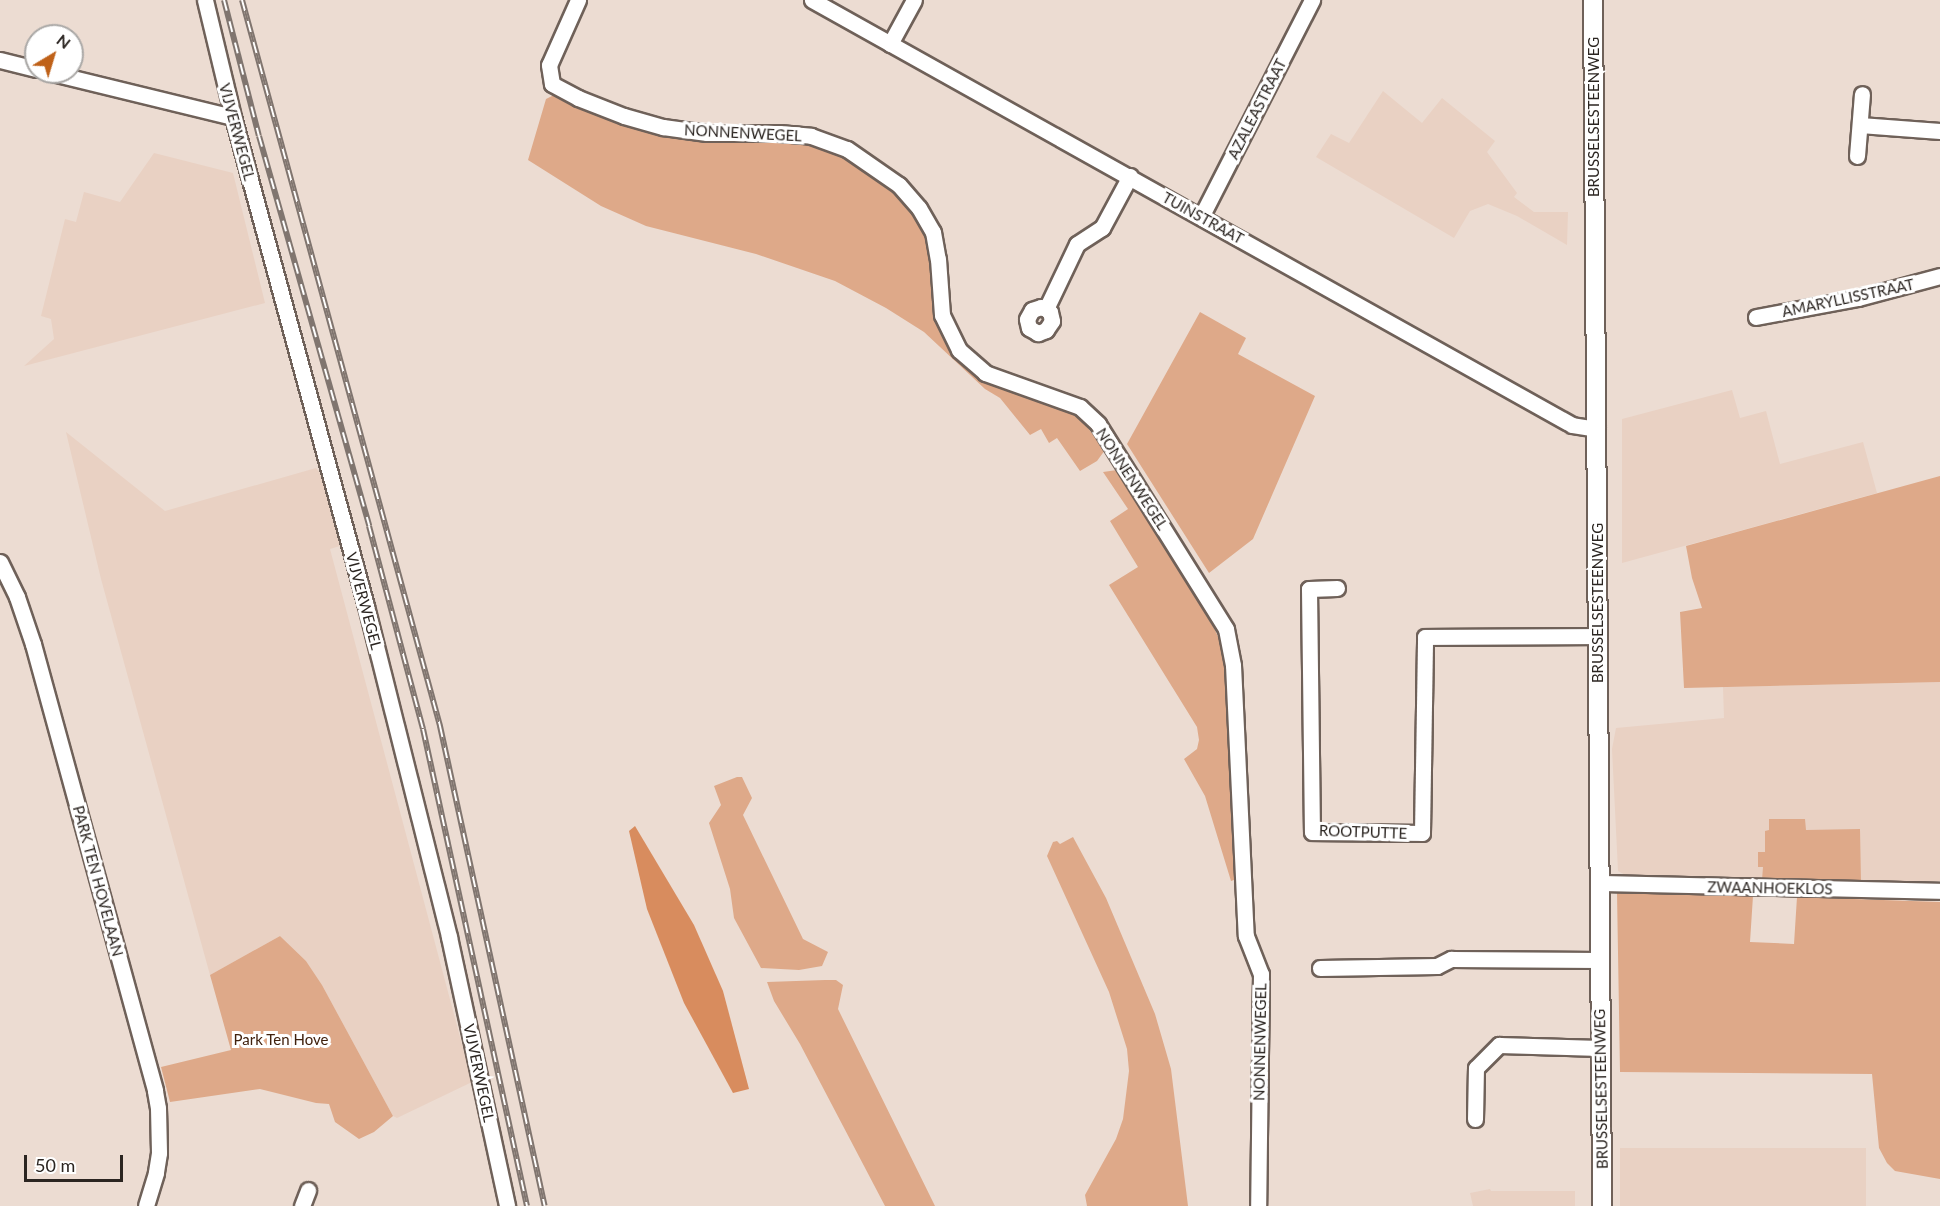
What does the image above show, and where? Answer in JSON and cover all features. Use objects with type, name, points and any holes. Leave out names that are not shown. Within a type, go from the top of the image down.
[{"type":"main road","name":"BRUSSELSESTEENWEG","points":[[1593,0],[1602,1206]]},
{"type":"street","name":"VIJVERWEGEL","points":[[205,0],[233,117],[366,606],[444,914],[507,1206]]},
{"type":"street","name":"NONNENWEGEL","points":[[578,0],[549,65],[552,84],[578,98],[624,116],[663,127],[707,133],[779,133],[811,136],[848,149],[899,185],[919,208],[933,232],[938,259],[942,315],[959,350],[985,373],[1080,407],[1098,424],[1226,629],[1233,665],[1246,936],[1261,974],[1258,1206]]},
{"type":"street","name":"TUINSTRAAT","points":[[812,0],[1572,425],[1596,429]]},
{"type":"street","points":[[890,44],[914,0]]},
{"type":"street","name":"AZALEASTRAAT","points":[[1201,218],[1312,0]]},
{"type":"street","points":[[0,60],[24,66]]},
{"type":"street","points":[[84,81],[233,117]]},
{"type":"street","points":[[1857,156],[1862,94]]},
{"type":"street","points":[[1860,125],[1940,131]]},
{"type":"street","points":[[1046,309],[1077,244],[1102,228],[1130,176]]},
{"type":"street","name":"AMARYLLISSTRAAT","points":[[1756,317],[1858,298],[1940,276]]},
{"type":"street","name":"PARK TEN HOVELAAN","points":[[0,562],[17,597],[33,644],[155,1091],[158,1108],[159,1153],[156,1173],[146,1206]]},
{"type":"street","name":"ROOTPUTTE","points":[[1337,588],[1309,589],[1312,832],[1422,833],[1425,637],[1598,636]]},
{"type":"street","name":"ZWAANHOEKLOS","points":[[1599,883],[1940,891]]},
{"type":"street","points":[[1320,968],[1437,966],[1451,959],[1599,960]]},
{"type":"street","points":[[1475,1119],[1476,1068],[1499,1045],[1600,1048]]},
{"type":"street","points":[[302,1206],[308,1190]]},
{"type":"shaded area","points":[[1383,91],[1422,123],[1442,98],[1495,141],[1487,152],[1517,193],[1514,197],[1534,212],[1568,212],[1567,245],[1517,216],[1488,204],[1470,211],[1454,238],[1316,157],[1331,134],[1349,143]]},
{"type":"shaded area","points":[[154,153],[233,173],[265,303],[24,366],[54,339],[51,319],[41,316],[65,219],[76,222],[84,192],[120,202]]},
{"type":"shaded area","points":[[1732,390],[1740,418],[1766,411],[1780,464],[1863,442],[1877,493],[1622,563],[1622,419]]},
{"type":"shaded area","points":[[66,432],[165,511],[316,468],[324,478],[343,545],[330,549],[472,1082],[397,1118],[393,1116],[322,985],[306,961],[280,936],[210,975],[101,579]]},
{"type":"shaded area","points":[[1940,682],[1940,881],[1890,883],[1627,876],[1618,871],[1612,749],[1616,728],[1724,718],[1723,687]]},
{"type":"shaded area","points":[[635,826],[694,925],[723,991],[749,1089],[733,1093],[684,1003],[647,909],[629,831]]},
{"type":"shaded area","points":[[1620,1148],[1866,1148],[1866,1206],[1620,1206]]},
{"type":"shaded area","points":[[1490,1189],[1491,1191],[1575,1191],[1575,1206],[1473,1206],[1470,1193]]},
{"type":"green space","points":[[556,94],[640,130],[684,139],[784,138],[809,142],[854,158],[899,192],[924,225],[949,346],[1065,408],[1084,423],[1105,450],[1097,461],[1080,471],[1057,438],[1049,443],[1041,429],[1030,435],[1000,398],[985,389],[924,332],[886,308],[835,281],[756,254],[646,226],[601,206],[528,160],[546,99]]},
{"type":"green space","points":[[1200,312],[1246,338],[1238,354],[1315,396],[1253,539],[1209,573],[1127,444]]},
{"type":"green space","points":[[1117,470],[1214,628],[1222,645],[1227,669],[1237,879],[1231,881],[1205,796],[1184,759],[1197,749],[1199,740],[1197,727],[1109,585],[1138,567],[1110,521],[1128,509],[1103,472]]},
{"type":"green space","points":[[1940,476],[1940,682],[1684,688],[1680,612],[1702,608],[1692,578],[1686,546]]},
{"type":"green space","points":[[742,777],[752,798],[743,815],[803,939],[828,952],[822,966],[799,970],[761,968],[734,918],[730,889],[709,823],[721,805],[714,786]]},
{"type":"green space","points":[[1769,819],[1805,819],[1806,830],[1860,829],[1861,882],[1762,880],[1763,867],[1758,867],[1758,852],[1765,852],[1765,831],[1769,830]]},
{"type":"green space","points":[[1073,837],[1106,898],[1155,1014],[1171,1069],[1188,1206],[1087,1206],[1085,1195],[1116,1139],[1123,1119],[1129,1071],[1127,1049],[1109,992],[1047,856],[1053,842],[1057,841],[1060,844]]},
{"type":"green space","points":[[1617,893],[1753,896],[1750,942],[1794,944],[1797,897],[1940,902],[1940,1179],[1895,1171],[1887,1163],[1879,1148],[1872,1074],[1620,1072]]},
{"type":"green space","name":"Park Ten Hove","points":[[280,936],[306,961],[322,985],[393,1116],[374,1132],[359,1139],[335,1122],[329,1104],[260,1089],[170,1102],[161,1067],[231,1050],[210,975]]},
{"type":"green space","points":[[836,980],[843,985],[838,1009],[935,1206],[885,1206],[800,1044],[774,1001],[767,982]]},
{"type":"railway","points":[[224,0],[259,136],[369,526],[423,729],[527,1206]]},
{"type":"railway","points":[[242,0],[440,726],[545,1206]]}]
